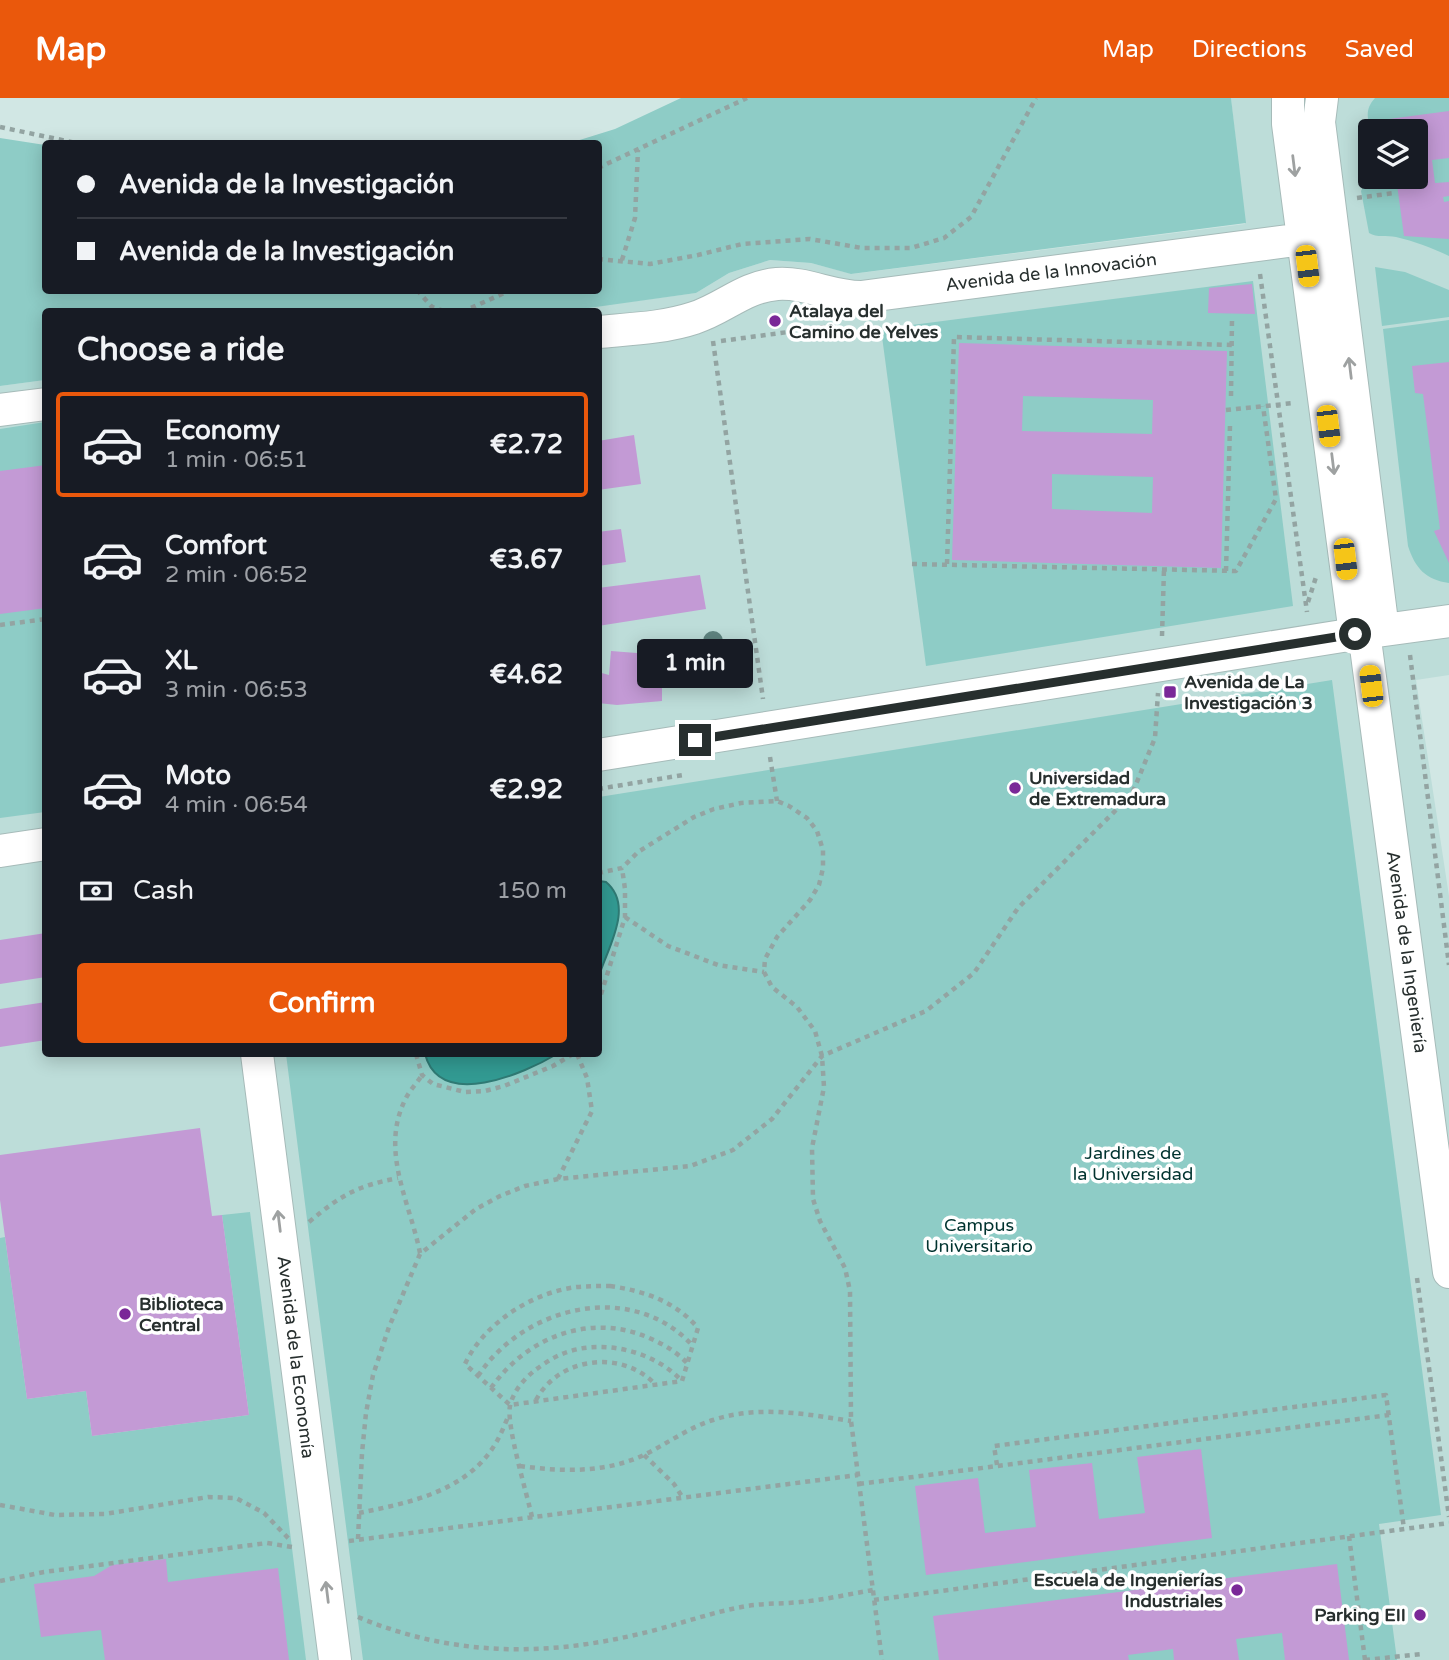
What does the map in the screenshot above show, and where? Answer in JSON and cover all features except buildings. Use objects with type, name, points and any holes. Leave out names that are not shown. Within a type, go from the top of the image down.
[{"type":"street","points":[[1288,98],[1288,124],[1303,239],[1367,632]]},
{"type":"street","points":[[1322,98],[1319,122],[1367,632]]},
{"type":"street","name":"Avenida de la Innovación","points":[[602,332],[673,323],[709,313],[745,291],[776,284],[793,284],[835,295],[861,297],[1303,239]]},
{"type":"street","points":[[0,410],[42,405]]},
{"type":"street","points":[[602,754],[1449,621]]},
{"type":"street","name":"Avenida de la Ingeniería","points":[[1367,632],[1449,1272]]},
{"type":"street","points":[[0,851],[42,845]]},
{"type":"street","name":"Avenida de la Economía","points":[[257,1057],[335,1660]]},
{"type":"path","points":[[602,166],[747,98]]},
{"type":"path","points":[[602,260],[650,264],[742,244],[810,239],[862,248],[911,248],[944,238],[971,217],[1036,98]]},
{"type":"path","points":[[0,127],[62,140]]},
{"type":"path","points":[[622,260],[635,218],[638,150]]},
{"type":"path","points":[[1356,198],[1394,193]]},
{"type":"path","points":[[1260,268],[1307,610]]},
{"type":"path","points":[[421,294],[437,308]]},
{"type":"path","points":[[471,308],[502,294]]},
{"type":"path","points":[[709,313],[777,801]]},
{"type":"path","points":[[1231,396],[1233,318]]},
{"type":"path","points":[[947,564],[954,337],[1232,345]]},
{"type":"path","points":[[912,564],[1236,571],[1276,499],[1263,406],[1226,410]]},
{"type":"path","points":[[1226,571],[1230,425]]},
{"type":"path","points":[[358,1539],[362,1453],[373,1375],[389,1327],[420,1254],[476,1209],[500,1196],[558,1179],[690,1166],[733,1150],[772,1119],[822,1056],[926,1011],[974,973],[1018,908],[1132,794],[1155,738],[1164,569]]},
{"type":"path","points":[[0,625],[42,620]]},
{"type":"path","points":[[1423,653],[1410,654],[1449,965]]},
{"type":"path","points":[[602,872],[622,868],[638,852],[694,817],[741,803],[777,801],[807,818],[817,831],[823,850],[819,885],[810,900],[777,937],[765,959],[764,972],[772,987],[797,1007],[815,1031],[822,1056],[824,1087],[812,1148],[813,1199],[820,1221],[845,1268],[849,1291],[851,1421],[882,1660]]},
{"type":"path","points":[[602,991],[625,917],[622,868]]},
{"type":"path","points":[[625,917],[668,946],[718,965],[764,972]]},
{"type":"path","points":[[417,1057],[422,1075],[433,1084],[465,1092],[485,1091],[553,1066],[570,1057]]},
{"type":"path","points":[[558,1179],[592,1111],[587,1078],[576,1057]]},
{"type":"path","points":[[420,1254],[398,1178],[395,1136],[406,1098],[422,1075]]},
{"type":"path","points":[[282,1244],[347,1193],[369,1184],[398,1178]]},
{"type":"path","points":[[510,1405],[465,1364],[485,1334],[510,1313],[542,1296],[576,1287],[610,1286],[641,1291],[669,1304],[698,1328],[682,1381]]},
{"type":"path","points":[[478,1376],[500,1349],[521,1331],[548,1317],[578,1308],[608,1307],[637,1311],[664,1324],[693,1346]]},
{"type":"path","points":[[492,1388],[511,1364],[531,1349],[555,1335],[582,1327],[608,1326],[634,1331],[659,1342],[687,1363]]},
{"type":"path","points":[[532,1517],[509,1416],[510,1405],[520,1386],[533,1372],[561,1354],[586,1347],[609,1347],[632,1352],[673,1371],[682,1381]]},
{"type":"path","points":[[536,1401],[555,1376],[590,1362],[606,1362],[636,1369],[655,1384]]},
{"type":"path","points":[[510,1405],[682,1381]]},
{"type":"path","points":[[997,1465],[994,1446],[1386,1395],[1404,1529]]},
{"type":"path","points":[[520,1466],[571,1470],[601,1469],[643,1455],[714,1419],[737,1415],[786,1411],[851,1421]]},
{"type":"path","points":[[859,1484],[1389,1415]]},
{"type":"path","points":[[359,1513],[413,1501],[461,1479],[478,1466],[494,1447],[509,1416]]},
{"type":"path","points":[[643,1455],[674,1484],[683,1498]]},
{"type":"path","points":[[321,1545],[858,1475]]},
{"type":"path","points":[[0,1505],[55,1515],[105,1514],[208,1497],[236,1498],[264,1513],[296,1548],[267,1543],[44,1572],[0,1581]]},
{"type":"path","points":[[874,1600],[1449,1522]]},
{"type":"path","points":[[1349,1536],[1365,1660],[1422,1654]]},
{"type":"path","points":[[330,1618],[353,1614],[395,1631],[425,1638],[469,1646],[533,1651],[579,1647],[613,1640],[746,1606],[802,1602],[873,1590]]},
{"type":"shaded area","name":"Universidad de Extremadura","points":[[1231,98],[1449,98],[1449,675],[1416,680],[1449,896],[1449,1660],[0,1660],[0,386],[42,380],[42,1057],[602,1057],[602,308],[583,308],[696,293],[729,273],[770,260],[811,263],[852,274],[1245,224]]},
{"type":"shaded area","points":[[602,881],[606,882],[614,892],[618,903],[619,915],[602,968]]},
{"type":"shaded area","points":[[427,1057],[552,1057],[525,1070],[485,1083],[447,1081],[434,1071]]},
{"type":"green space","points":[[681,98],[1231,98],[1246,223],[851,274],[811,263],[770,260],[729,273],[696,293],[589,308],[42,308],[42,380],[0,386],[0,138],[42,145],[42,294],[602,294],[602,140],[580,140],[615,129]]},
{"type":"green space","points":[[1375,98],[1449,98],[1449,256],[1393,236],[1369,233],[1362,189],[1428,189],[1428,119],[1369,119],[1370,106]]},
{"type":"green space","points":[[1375,267],[1405,272],[1449,290],[1449,317],[1382,326]]},
{"type":"green space","points":[[1253,281],[1293,606],[926,666],[881,329]]},
{"type":"green space","points":[[1449,320],[1449,583],[1422,572],[1408,546],[1383,329]]},
{"type":"green space","points":[[42,422],[42,812],[0,818],[0,429]]},
{"type":"green space","name":"Campus Universitario","points":[[1332,680],[1441,1515],[1379,1524],[1397,1660],[363,1660],[286,1057],[602,1057],[602,797]]},
{"type":"green space","points":[[250,1212],[306,1660],[0,1660],[0,1238],[5,1237],[27,1399],[86,1391],[92,1436],[249,1415],[222,1215]]},
{"type":"place","name":"Atalaya del Camino de Yelves","points":[[775,321]]},
{"type":"place","name":"Avenida de La Investigación 3","points":[[1170,692]]},
{"type":"place","name":"Universidad de Extremadura","points":[[1015,788]]},
{"type":"place","name":"Biblioteca Central","points":[[125,1314]]},
{"type":"place","name":"Escuela de Ingenierías Industriales","points":[[1237,1590]]},
{"type":"place","name":"Parking EII","points":[[1420,1615]]},
{"type":"route","points":[[695,740],[1355,634]]},
{"type":"park label","name":"Jardines de la Universidad","points":[[1133,1163]]}]
